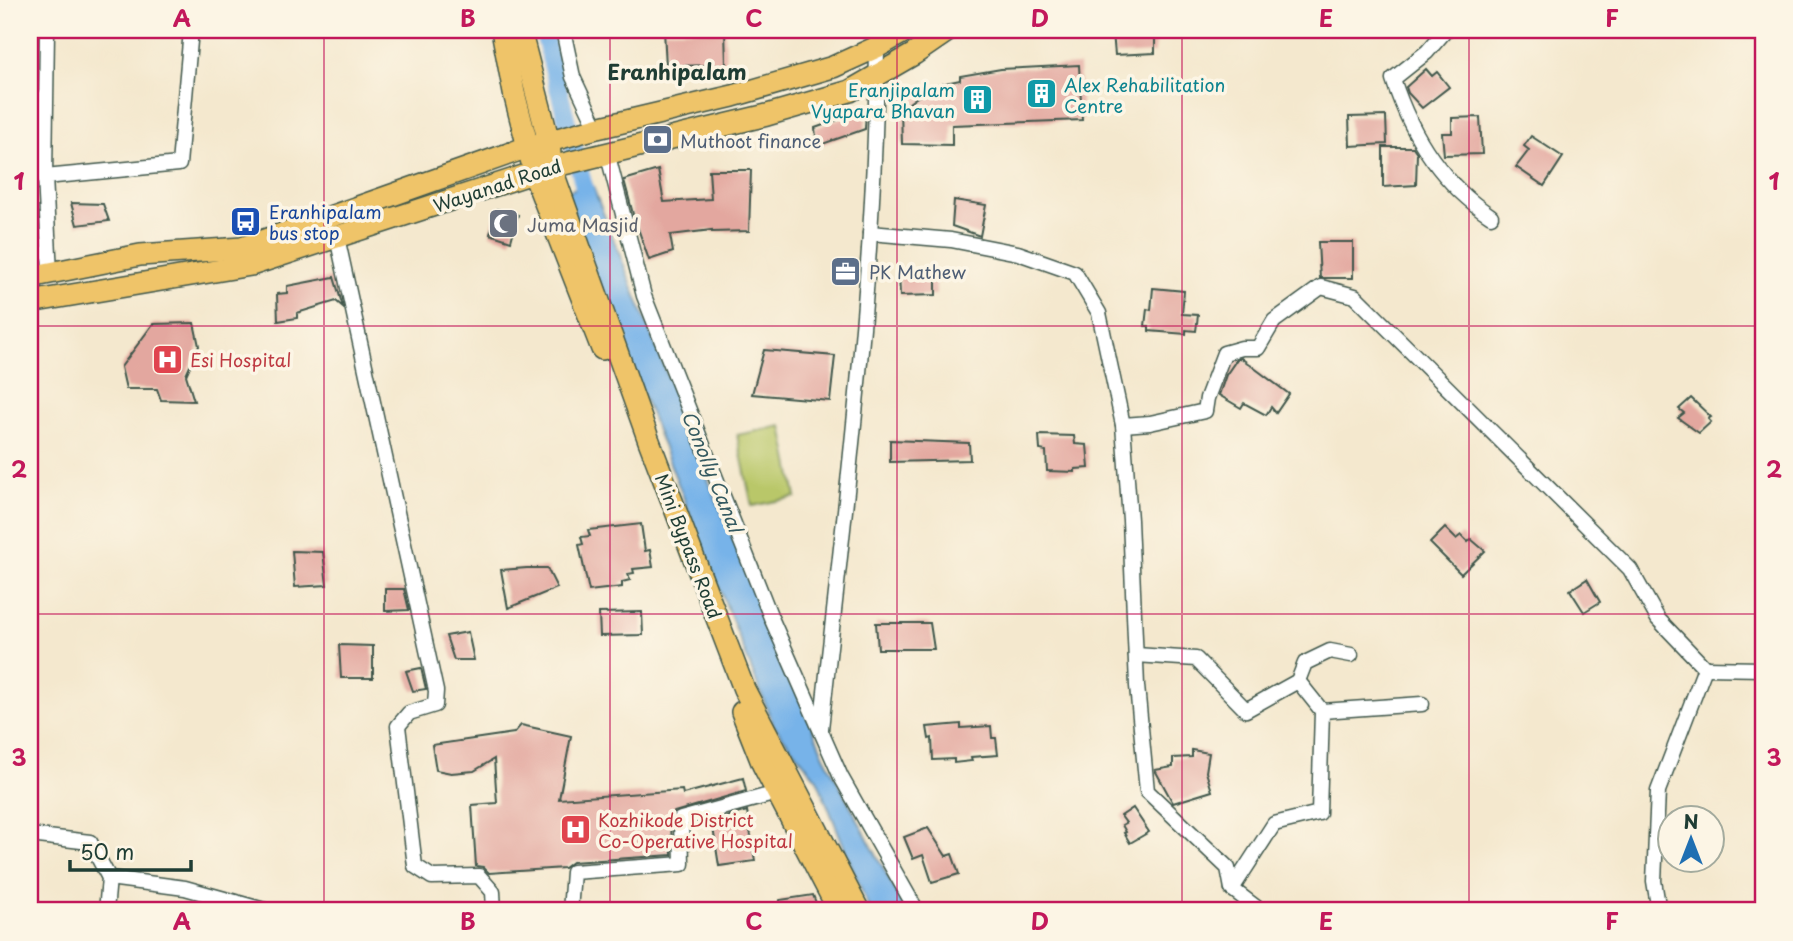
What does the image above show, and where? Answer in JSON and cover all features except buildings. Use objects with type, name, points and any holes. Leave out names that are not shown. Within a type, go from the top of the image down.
[{"type":"main road","points":[[502,30],[528,147],[543,169]]},
{"type":"main road","points":[[520,30],[549,142],[543,169]]},
{"type":"main road","name":"Wayanad Road","points":[[40,275],[140,255],[242,248],[528,147],[733,96],[833,67],[877,38],[907,30]]},
{"type":"main road","name":"Wayanad Road","points":[[30,302],[251,265],[543,169],[767,115],[850,91],[949,30]]},
{"type":"main road","name":"Mini Bypass Road","points":[[543,169],[753,740],[777,793],[839,911]]},
{"type":"main road","name":"Mini Bypass Road","points":[[543,169],[744,690],[859,911]]},
{"type":"street","points":[[40,275],[45,177],[47,30],[44,30]]},
{"type":"street","points":[[45,177],[179,164],[191,30]]},
{"type":"street","points":[[563,30],[573,77],[597,128]]},
{"type":"street","points":[[1446,30],[1427,52],[1393,79],[1414,130],[1438,170],[1470,202],[1490,216]]},
{"type":"street","points":[[820,730],[867,299],[877,38]]},
{"type":"street","points":[[607,152],[644,296],[772,620],[841,777],[917,911]]},
{"type":"street","points":[[870,233],[951,240],[1018,253],[1074,273],[1099,313],[1123,425],[1147,790],[1228,868],[1232,889],[1261,911]]},
{"type":"street","points":[[337,237],[436,691],[435,705],[409,713],[398,726],[415,866],[432,877],[479,876],[493,892],[494,911]]},
{"type":"street","points":[[1123,425],[1150,423],[1205,411],[1207,398],[1224,353],[1242,348],[1258,348],[1274,321],[1321,287],[1355,296],[1630,569],[1658,619],[1705,668],[1763,669]]},
{"type":"street","points":[[1136,654],[1196,659],[1246,710],[1298,681],[1305,663],[1329,651],[1351,654]]},
{"type":"street","points":[[1658,911],[1654,881],[1658,790],[1705,668]]},
{"type":"street","points":[[1232,889],[1274,824],[1319,813],[1322,711],[1298,681]]},
{"type":"street","points":[[1322,711],[1422,704]]},
{"type":"street","points":[[570,911],[573,872],[682,864],[681,819],[777,793]]},
{"type":"street","points":[[30,835],[90,842],[109,878],[106,911]]},
{"type":"street","points":[[109,878],[185,888],[268,911]]},
{"type":"green space","points":[[782,426],[796,497],[752,506],[737,435]]},
{"type":"water","points":[[591,182],[712,489],[824,756],[906,911],[870,911],[817,779],[774,726],[563,193]]},
{"type":"waterway","name":"Conolly Canal","points":[[543,30],[589,206]]},
{"type":"place","name":"Alex Rehabilitation Centre","points":[[1041,94]]},
{"type":"place","name":"Eranjipalam Vyapara Bhavan","points":[[978,99]]},
{"type":"place","name":"Muthoot finance","points":[[657,140]]},
{"type":"place","name":"Eranhipalam bus stop","points":[[246,221]]},
{"type":"place","name":"Juma Masjid","points":[[504,224]]},
{"type":"place","name":"PK Mathew","points":[[846,271]]},
{"type":"place","name":"Esi Hospital","points":[[167,359]]},
{"type":"place","name":"Kozhikode District Co-Operative Hospital","points":[[575,829]]},
{"type":"district","name":"Eranhipalam","points":[[677,71]]}]
